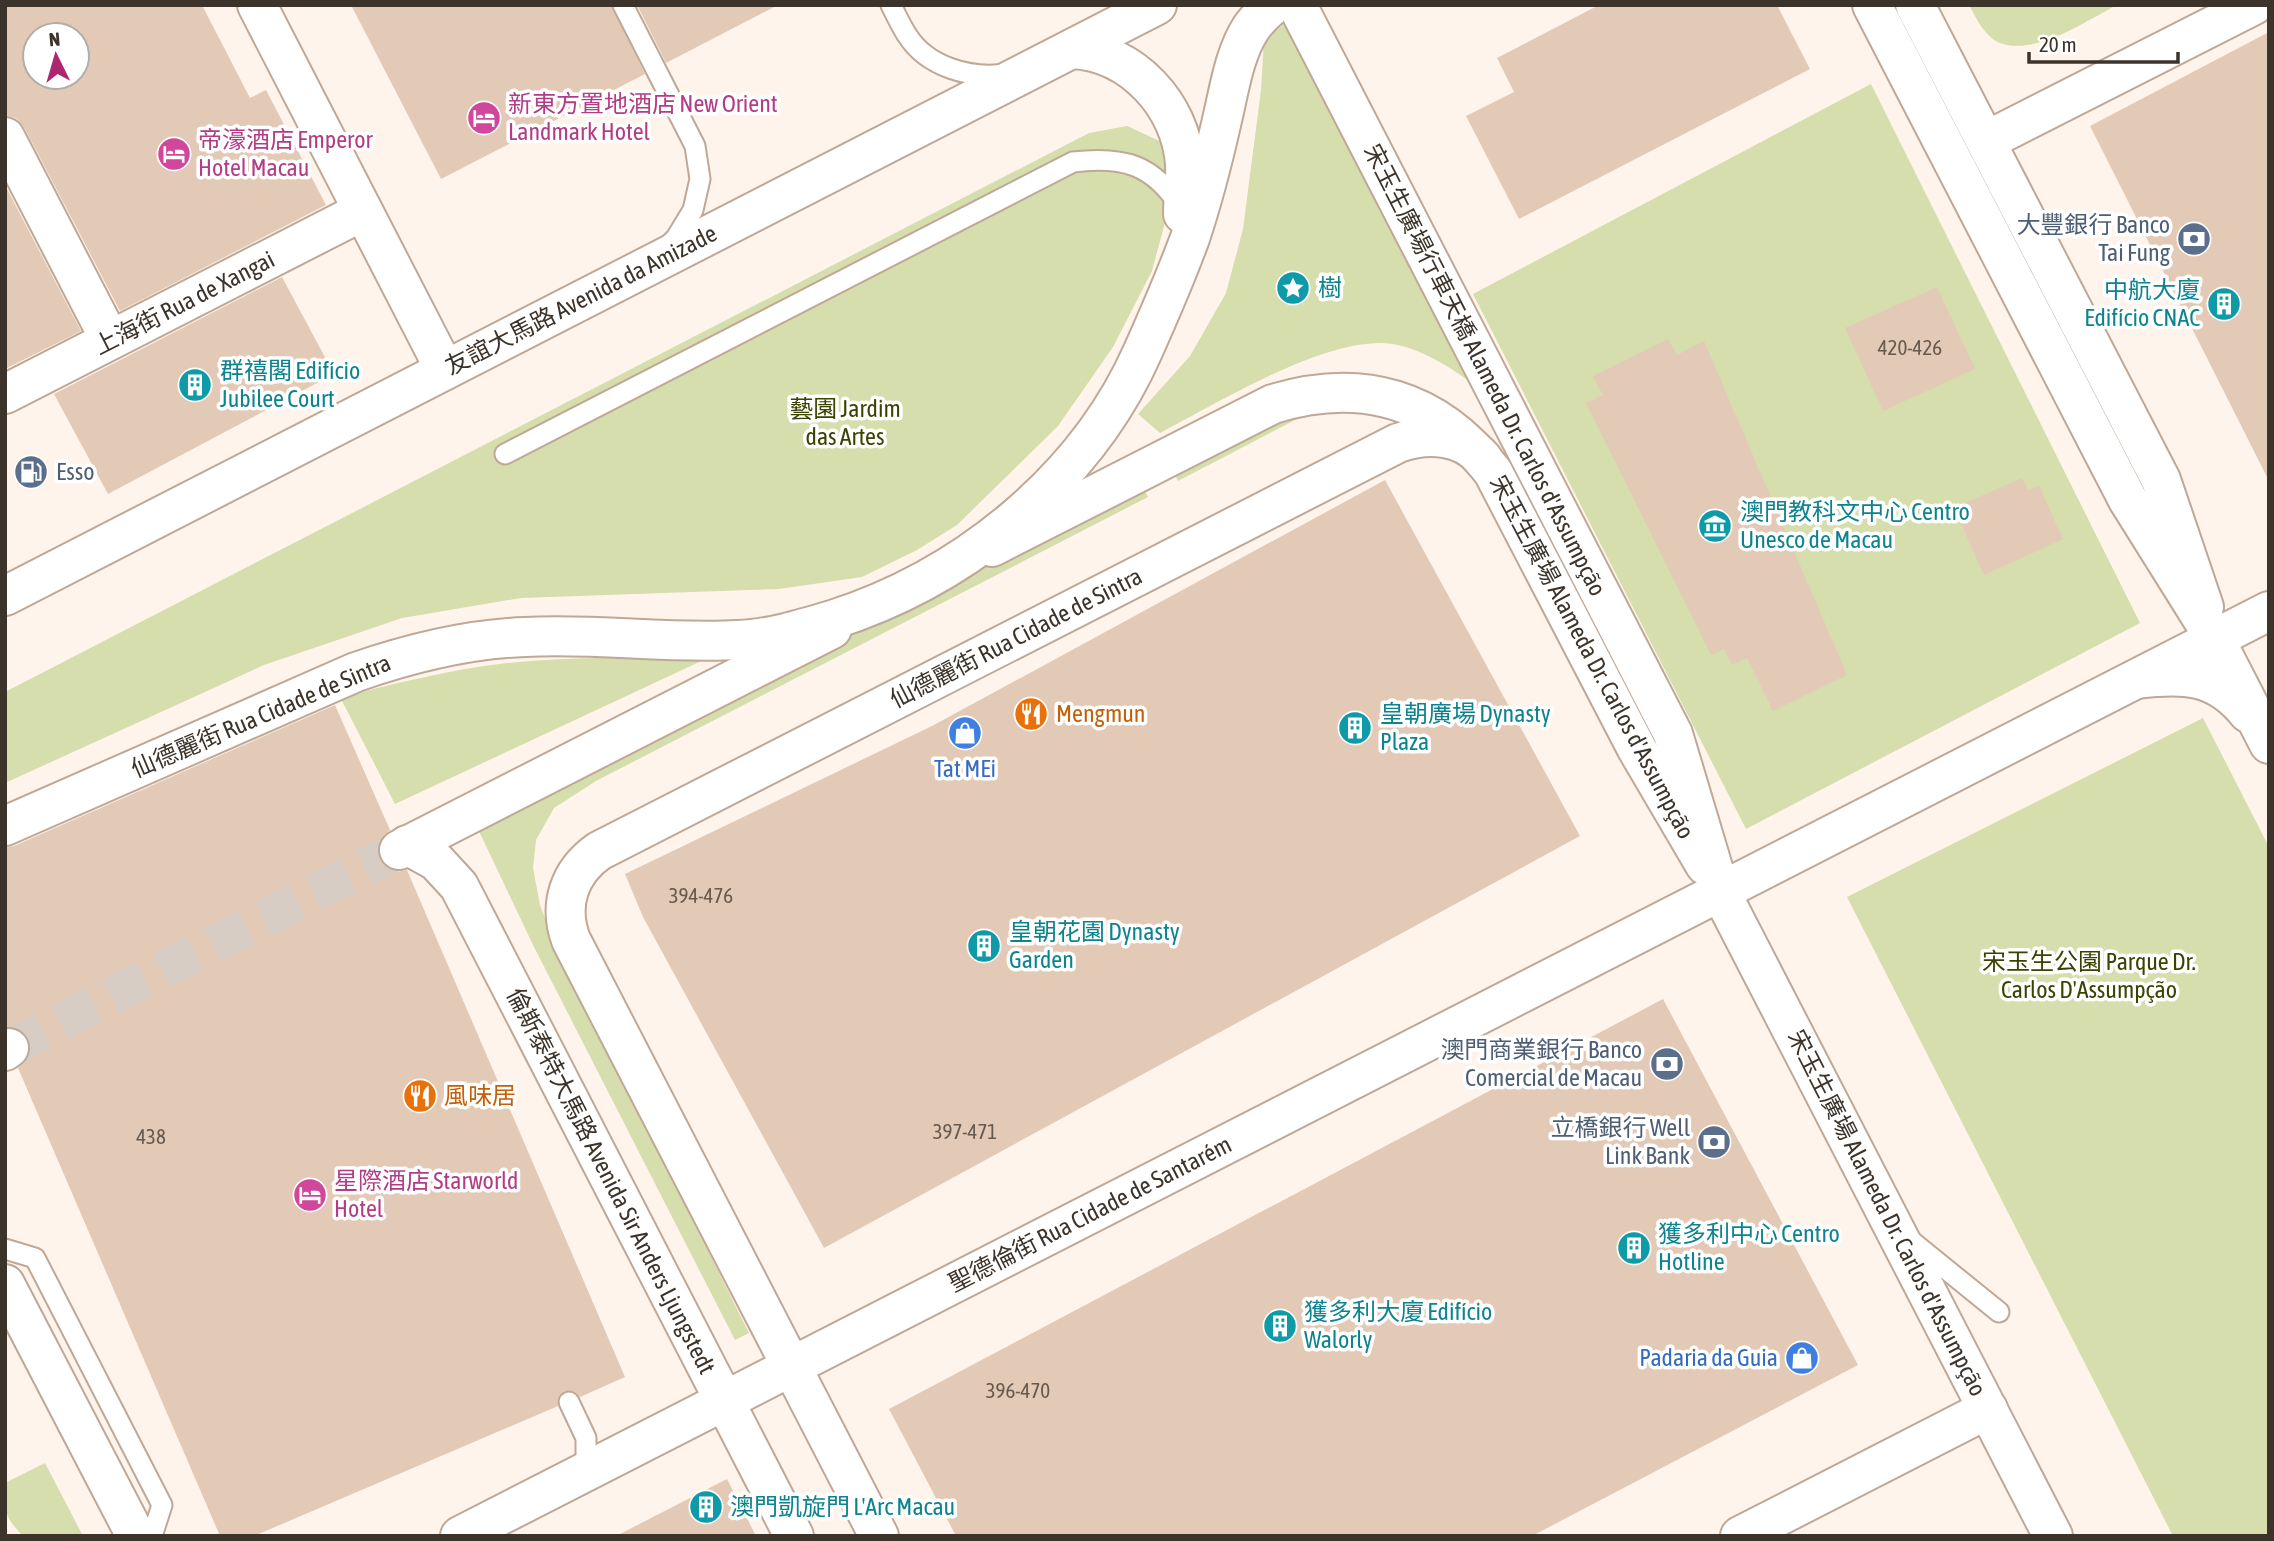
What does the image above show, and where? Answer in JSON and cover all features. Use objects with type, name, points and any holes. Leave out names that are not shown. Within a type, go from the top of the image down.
[{"type":"street","points":[[257,5],[445,370]]},
{"type":"street","name":"友誼大馬路 Avenida da Amizade","points":[[5,596],[1157,5]]},
{"type":"street","points":[[934,576],[1006,527],[1038,498],[1068,467],[1119,397],[1140,358],[1194,225],[1242,47],[1250,29],[1273,5]]},
{"type":"street","name":"宋玉生廣場行車天橋 Alameda Dr. Carlos d'Assumpção","points":[[1297,5],[1673,734]]},
{"type":"street","points":[[1872,5],[2128,500],[2215,639],[2265,736]]},
{"type":"street","points":[[1915,5],[2161,480],[2215,639]]},
{"type":"street","points":[[1986,141],[2254,5]]},
{"type":"street","points":[[1072,49],[1103,55],[1139,75],[1167,107],[1176,125],[1185,165],[1182,236],[1172,278],[1157,318]]},
{"type":"street","points":[[5,137],[110,340]]},
{"type":"street","name":"上海街 Rua de Xangai","points":[[5,394],[363,211]]},
{"type":"street","name":"仙德麗街 Rua Cidade de Sintra","points":[[403,848],[1259,410],[1302,395],[1349,391],[1380,395],[1409,404],[1443,423],[1462,437],[1483,459]]},
{"type":"street","name":"仙德麗街 Rua Cidade de Sintra","points":[[792,1367],[571,940],[566,918],[567,895],[582,866],[599,851],[1398,443],[1420,436],[1445,438],[1467,446],[1483,459]]},
{"type":"street","name":"宋玉生廣場 Alameda Dr. Carlos d'Assumpção","points":[[1483,459],[1501,484],[1637,749],[1720,891],[2053,1536]]},
{"type":"street","name":"仙德麗街 Rua Cidade de Sintra","points":[[5,826],[89,798],[197,751],[356,672],[398,658],[439,648],[526,637],[739,640],[776,635],[817,624],[896,596]]},
{"type":"street","points":[[1720,891],[2269,611]]},
{"type":"street","points":[[2137,679],[2172,674],[2208,681],[2238,700],[2265,736]]},
{"type":"street","name":"宋玉生廣場 Alameda Dr. Carlos d'Assumpção","points":[[1673,734],[1720,891]]},
{"type":"street","name":"倫斯泰特大馬路 Avenida Sir Anders Ljungstedt","points":[[403,848],[436,861],[459,886],[794,1536]]},
{"type":"street","name":"聖德倫街 Rua Cidade de Santarém","points":[[460,1536],[1720,891]]},
{"type":"street","points":[[5,1284],[136,1536]]},
{"type":"street","points":[[792,1367],[879,1536]]},
{"type":"street","points":[[1740,1536],[1988,1409]]},
{"type":"lane","points":[[623,5],[695,146],[700,178],[693,210],[676,238],[650,265]]},
{"type":"lane","points":[[891,5],[908,38],[931,59],[959,72],[980,75],[1030,71]]},
{"type":"lane","points":[[505,454],[1073,162],[1102,158],[1128,163],[1150,174],[1169,191],[1183,212]]},
{"type":"lane","points":[[1893,1226],[1999,1311]]},
{"type":"lane","points":[[5,1249],[34,1258],[162,1505],[152,1536]]},
{"type":"lane","points":[[569,1402],[581,1426],[587,1452],[586,1472]]},
{"type":"lane","points":[[581,1426],[595,1439],[624,1452]]},
{"type":"green space","points":[[1969,5],[2117,5],[2060,35],[2029,45],[2014,46],[2000,43],[1990,36]]},
{"type":"green space","points":[[1297,14],[1485,392],[1438,361],[1412,349],[1384,343],[1358,345],[1300,362],[1160,433],[1138,414],[1190,356],[1226,293],[1243,229],[1261,90],[1264,40]]},
{"type":"green space","points":[[1871,84],[2140,623],[1746,829],[1473,294]]},
{"type":"green space","name":"藝園 Jardim das Artes","points":[[1127,126],[1164,143],[1167,215],[1152,271],[1113,347],[1058,426],[957,525],[917,550],[862,577],[779,589],[521,598],[402,618],[264,665],[5,783],[5,692],[1089,133]]},
{"type":"green space","points":[[1289,407],[1297,419],[1178,481],[1171,466]]},
{"type":"green space","points":[[1140,481],[1148,497],[596,781],[554,808],[536,840],[533,868],[540,905],[554,941],[749,1333],[735,1340],[533,945],[477,827]]},
{"type":"green space","points":[[710,657],[395,804],[340,697],[444,673],[507,663],[583,658]]},
{"type":"green space","name":"宋玉生公園 Parque Dr. Carlos D'Assumpção","points":[[2203,718],[2269,847],[2269,1536],[2173,1536],[1847,897]]},
{"type":"green space","points":[[45,1463],[83,1536],[23,1536],[12,1523],[5,1507],[5,1483]]},
{"type":"building","name":"帝濠酒店 Emperor Hotel Macau","points":[[5,5],[202,5],[250,98],[266,90],[326,205],[120,311],[24,127],[16,118],[5,115]]},
{"type":"building","name":"新東方置地酒店 New Orient Landmark Hotel","points":[[351,5],[611,5],[645,74],[441,179]]},
{"type":"building","points":[[637,5],[778,5],[666,63]]},
{"type":"building","points":[[1599,5],[1777,5],[1810,69],[1519,219],[1466,116],[1514,92],[1497,58]]},
{"type":"building","name":"中航大廈 Edifício CNAC","points":[[2269,32],[2269,481],[2090,126]]},
{"type":"building","points":[[5,185],[81,331],[5,369]]},
{"type":"building","name":"群禧閣 Edifício Jubilee Court","points":[[282,277],[334,374],[108,494],[54,394]]},
{"type":"building","points":[[1937,287],[1975,369],[1883,411],[1845,328]]},
{"type":"building","name":"澳門教科文中心 Centro Unesco de Macau","points":[[1668,339],[1677,355],[1704,341],[1847,675],[1773,711],[1747,658],[1732,665],[1724,649],[1711,655],[1586,403],[1603,395],[1593,376]]},
{"type":"building","points":[[2022,478],[2028,490],[2039,486],[2063,539],[1984,575],[1954,508]]},
{"type":"building","name":"皇朝花園 Dynasty Garden","points":[[1385,480],[1580,836],[824,1248],[643,917],[625,874],[932,726]]},
{"type":"building","name":"星際酒店 Starworld Hotel","points":[[335,705],[390,830],[380,839],[377,850],[379,859],[388,869],[397,872],[407,870],[625,1377],[580,1397],[575,1392],[564,1391],[559,1396],[558,1406],[254,1536],[220,1536],[18,1068],[29,1056],[31,1045],[27,1035],[17,1028],[5,1027],[5,847],[14,846]]},
{"type":"building","points":[[1663,999],[1858,1365],[1532,1536],[956,1536],[889,1409]]},
{"type":"building","name":"澳門凱旋門 L'Arc Macau","points":[[727,1479],[756,1536],[616,1536]]},
{"type":"tunnel","points":[[9,1048],[399,850]]},
{"type":"place","name":"新東方置地酒店 New Orient Landmark Hotel","points":[[484,118]]},
{"type":"place","name":"帝濠酒店 Emperor Hotel Macau","points":[[174,154]]},
{"type":"place","name":"大豐銀行 Banco Tai Fung","points":[[2194,239]]},
{"type":"place","name":"樹","points":[[1293,288]]},
{"type":"place","name":"中航大廈 Edifício CNAC","points":[[2224,304]]},
{"type":"place","name":"群禧閣 Edifício Jubilee Court","points":[[195,385]]},
{"type":"place","name":"Esso","points":[[31,472]]},
{"type":"place","name":"澳門教科文中心 Centro Unesco de Macau","points":[[1715,526]]},
{"type":"place","name":"Mengmun","points":[[1031,714]]},
{"type":"place","name":"皇朝廣場 Dynasty Plaza","points":[[1355,728]]},
{"type":"place","name":"Tat MEi","points":[[965,733]]},
{"type":"place","name":"皇朝花園 Dynasty Garden","points":[[984,946]]},
{"type":"place","name":"澳門商業銀行 Banco Comercial de Macau","points":[[1667,1064]]},
{"type":"place","name":"風味居","points":[[420,1096]]},
{"type":"place","name":"立橋銀行 Well Link Bank","points":[[1714,1142]]},
{"type":"place","name":"星際酒店 Starworld Hotel","points":[[310,1195]]},
{"type":"place","name":"獲多利中心 Centro Hotline","points":[[1634,1248]]},
{"type":"place","name":"獲多利大廈 Edifício Walorly","points":[[1280,1326]]},
{"type":"place","name":"Padaria da Guia","points":[[1802,1358]]},
{"type":"place","name":"澳門凱旋門 L'Arc Macau","points":[[706,1507]]}]
